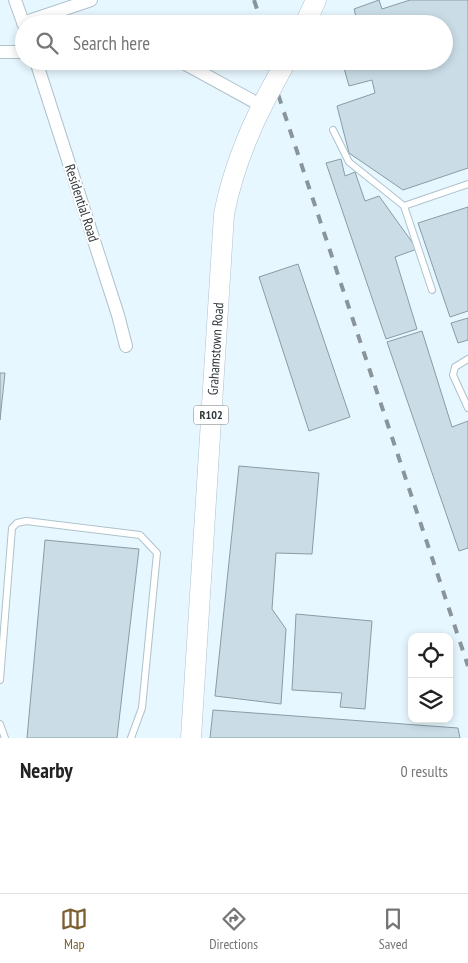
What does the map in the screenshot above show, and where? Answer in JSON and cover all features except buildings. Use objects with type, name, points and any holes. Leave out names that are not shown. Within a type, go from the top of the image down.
[{"type":"main road","points":[[309,15],[316,0]]},
{"type":"main road","name":"Grahamstown Road","points":[[191,738],[224,214],[237,162],[281,70]]},
{"type":"street","points":[[16,0],[20,15]]},
{"type":"street","points":[[48,15],[91,0]]},
{"type":"street","points":[[0,52],[15,52]]},
{"type":"street","name":"Residential Road","points":[[39,70],[118,315],[126,346]]},
{"type":"street","points":[[198,70],[264,103]]},
{"type":"lane","points":[[332,130],[349,162],[404,206],[432,290]]},
{"type":"lane","points":[[404,206],[468,184]]},
{"type":"lane","points":[[468,359],[459,362],[455,367],[453,375],[468,408]]},
{"type":"lane","points":[[0,680],[12,528],[17,523],[26,521],[140,534],[157,553],[142,708],[131,738]]},
{"type":"lane","points":[[0,724],[5,738]]},
{"type":"railway","points":[[254,0],[259,15]]},
{"type":"railway","points":[[270,70],[468,666]]}]
